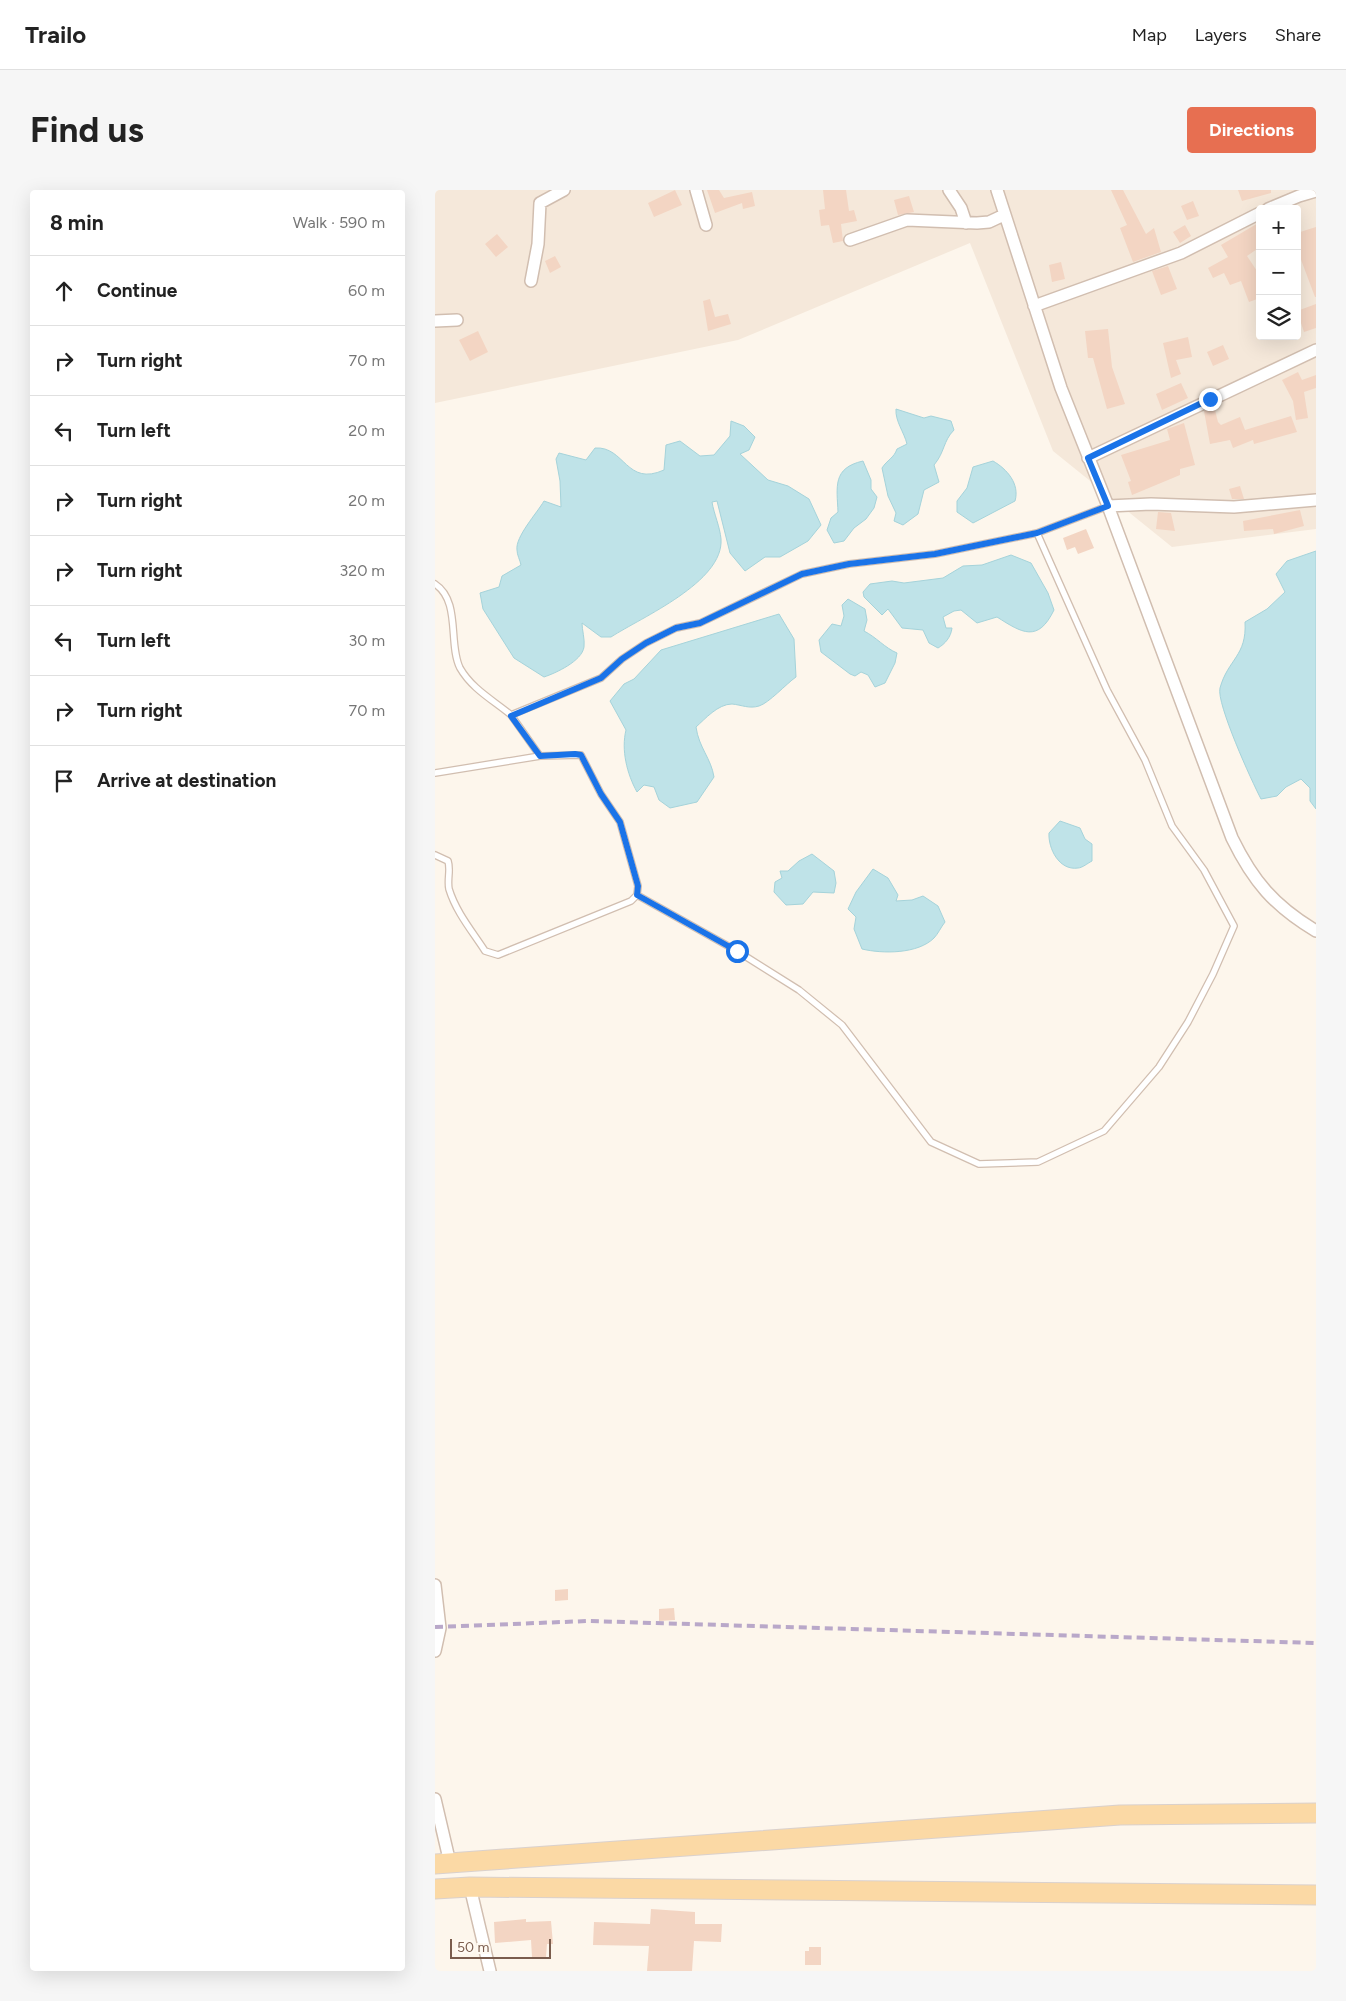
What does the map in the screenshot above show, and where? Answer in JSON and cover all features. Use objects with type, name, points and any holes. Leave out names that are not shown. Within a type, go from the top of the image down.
[{"type":"main road","points":[[442,1864],[1120,1815],[1316,1813]]},
{"type":"main road","points":[[435,1889],[470,1887],[1316,1896]]},
{"type":"street","points":[[531,281],[538,244],[540,203],[564,190]]},
{"type":"street","points":[[696,190],[706,225]]},
{"type":"street","points":[[949,190],[961,208],[966,223]]},
{"type":"street","points":[[997,190],[1061,388],[1108,506],[1232,838],[1245,866],[1265,892],[1281,908],[1316,931]]},
{"type":"street","points":[[1275,205],[1297,193],[1316,191]]},
{"type":"street","points":[[850,240],[907,220],[966,223],[989,222],[1004,215]]},
{"type":"street","points":[[1034,306],[1181,253],[1256,215]]},
{"type":"street","points":[[435,322],[457,320]]},
{"type":"street","points":[[1088,458],[1316,350]]},
{"type":"street","points":[[1108,506],[1151,504],[1234,507],[1316,500]]},
{"type":"street","points":[[435,1586],[440,1628],[435,1651]]},
{"type":"street","points":[[435,1799],[442,1864]]},
{"type":"street","points":[[470,1887],[490,1971]]},
{"type":"lane","points":[[511,716],[601,678],[622,659],[646,643],[676,628],[713,617],[802,574],[849,564],[935,554],[1037,533],[1108,506]]},
{"type":"lane","points":[[637,895],[737,951],[799,990],[842,1025],[931,1142],[979,1164],[1038,1162],[1104,1131],[1159,1067],[1188,1022],[1213,974],[1234,926],[1205,870],[1172,826],[1145,760],[1103,682],[1037,533]]},
{"type":"lane","points":[[435,584],[446,594],[459,666],[468,680],[482,694],[511,716],[540,756]]},
{"type":"lane","points":[[435,773],[540,756],[581,755],[601,794],[620,822],[638,886],[637,895],[631,901],[498,955],[491,955],[485,951],[454,904],[448,885],[450,866],[447,861],[435,855]]},
{"type":"shaded area","points":[[435,190],[1316,190],[1316,529],[1172,547],[1053,451],[970,243],[738,340],[435,403]]},
{"type":"water","points":[[896,409],[924,418],[931,416],[951,421],[954,430],[934,465],[939,482],[924,490],[918,514],[903,525],[894,521],[896,513],[888,496],[882,468],[897,449],[907,444],[897,418]]},
{"type":"water","points":[[731,421],[744,426],[755,437],[749,450],[740,454],[768,480],[788,486],[809,499],[821,525],[808,541],[780,557],[765,557],[745,571],[730,553],[717,501],[712,502],[721,539],[718,555],[709,570],[696,584],[660,609],[611,637],[601,637],[582,623],[584,647],[579,657],[568,666],[549,675],[544,677],[514,658],[483,609],[480,593],[499,587],[502,576],[521,565],[517,554],[519,539],[544,501],[561,507],[560,481],[556,459],[559,453],[586,460],[595,448],[605,449],[613,453],[633,470],[651,474],[664,470],[666,445],[680,441],[700,456],[714,455],[730,436]]},
{"type":"water","points":[[863,461],[871,480],[871,489],[877,497],[874,508],[844,541],[834,543],[827,530],[831,518],[838,512],[837,487],[841,474],[846,468]]},
{"type":"water","points":[[993,461],[1003,468],[1014,483],[1016,489],[1015,501],[973,523],[957,512],[957,501],[967,488],[973,467]]},
{"type":"water","points":[[1316,551],[1316,809],[1310,801],[1310,788],[1301,779],[1286,787],[1277,796],[1261,799],[1223,709],[1220,688],[1223,678],[1243,643],[1245,622],[1267,609],[1285,592],[1276,574],[1287,561]]},
{"type":"water","points":[[1011,555],[1031,563],[1048,593],[1054,610],[1042,627],[1036,631],[1022,631],[997,617],[977,623],[961,610],[954,611],[943,617],[946,628],[952,628],[947,640],[938,648],[929,643],[923,630],[902,628],[888,609],[882,615],[864,597],[863,592],[870,584],[892,581],[904,583],[943,578],[963,566],[982,565]]},
{"type":"water","points":[[848,599],[865,609],[867,620],[864,631],[897,653],[895,663],[885,683],[875,687],[868,675],[861,672],[855,676],[850,674],[821,652],[819,640],[832,624],[841,626],[844,616],[842,605]]},
{"type":"water","points":[[779,614],[794,639],[796,677],[759,706],[752,707],[732,704],[722,706],[712,712],[696,727],[714,777],[697,802],[670,808],[659,800],[654,787],[644,785],[637,792],[630,778],[626,762],[624,746],[626,730],[610,701],[624,684],[634,679],[661,650]]},
{"type":"water","points":[[1060,821],[1080,828],[1085,839],[1092,844],[1092,861],[1080,868],[1071,868],[1065,866],[1056,857],[1050,845],[1049,833]]},
{"type":"water","points":[[812,854],[834,871],[836,883],[834,893],[813,892],[803,904],[786,905],[774,892],[775,882],[782,878],[780,871],[788,871],[799,861]]},
{"type":"water","points":[[873,869],[888,878],[898,895],[896,901],[912,900],[923,896],[938,906],[945,922],[934,938],[910,950],[880,952],[862,949],[854,929],[856,917],[848,909],[856,892]]},
{"type":"building","points":[[675,190],[682,205],[654,217],[648,203]]},
{"type":"building","points":[[707,190],[719,190],[724,198],[752,192],[755,206],[743,209],[742,203],[715,213]]},
{"type":"building","points":[[823,190],[846,190],[849,211],[854,210],[857,221],[841,224],[843,241],[833,243],[829,225],[821,226],[819,210],[825,209]]},
{"type":"building","points":[[1111,190],[1123,190],[1146,234],[1154,228],[1161,252],[1133,262],[1120,228],[1127,225]]},
{"type":"building","points":[[1238,190],[1271,190],[1271,193],[1242,201]]},
{"type":"building","points":[[909,196],[914,212],[898,215],[894,200]]},
{"type":"building","points":[[1193,201],[1199,216],[1187,220],[1181,206]]},
{"type":"building","points":[[1256,224],[1256,250],[1247,256],[1256,270],[1256,299],[1249,302],[1241,281],[1230,285],[1224,273],[1213,278],[1208,268],[1228,257],[1221,245]]},
{"type":"building","points":[[1185,225],[1191,236],[1180,243],[1173,232]]},
{"type":"building","points":[[1316,227],[1316,297],[1301,260],[1301,232]]},
{"type":"building","points":[[497,234],[508,247],[496,257],[485,244]]},
{"type":"building","points":[[555,256],[561,267],[550,273],[545,261]]},
{"type":"building","points":[[1061,262],[1065,279],[1052,282],[1049,265]]},
{"type":"building","points":[[1168,266],[1177,289],[1161,295],[1152,271]]},
{"type":"building","points":[[710,299],[715,317],[728,314],[731,324],[708,331],[703,301]]},
{"type":"building","points":[[1316,304],[1316,328],[1304,332],[1301,323],[1301,310]]},
{"type":"building","points":[[1108,329],[1112,367],[1125,404],[1107,409],[1093,358],[1088,358],[1085,331]]},
{"type":"building","points":[[478,331],[488,352],[470,361],[459,340]]},
{"type":"building","points":[[1188,337],[1192,357],[1176,360],[1181,374],[1171,378],[1163,343]]},
{"type":"building","points":[[1223,345],[1229,359],[1213,366],[1207,352]]},
{"type":"building","points":[[1298,372],[1302,380],[1316,375],[1316,388],[1304,392],[1308,418],[1296,420],[1293,401],[1282,380]]},
{"type":"building","points":[[1181,383],[1188,398],[1162,410],[1156,394]]},
{"type":"building","points":[[1214,406],[1218,422],[1221,425],[1240,417],[1245,430],[1291,416],[1297,432],[1254,444],[1253,440],[1233,448],[1230,440],[1210,444],[1204,411]]},
{"type":"building","points":[[1184,423],[1195,465],[1180,469],[1180,475],[1132,495],[1128,482],[1131,481],[1121,455],[1170,440],[1167,429]]},
{"type":"building","points":[[1240,486],[1244,499],[1232,499],[1229,489]]},
{"type":"building","points":[[1300,510],[1304,526],[1274,534],[1273,529],[1244,531],[1243,521]]},
{"type":"building","points":[[1158,512],[1171,513],[1175,531],[1156,529]]},
{"type":"building","points":[[1086,529],[1094,548],[1078,554],[1075,547],[1067,550],[1063,538]]},
{"type":"building","points":[[568,1589],[568,1600],[555,1601],[555,1590]]},
{"type":"building","points":[[674,1608],[675,1620],[659,1621],[659,1609]]},
{"type":"building","points":[[651,1909],[695,1912],[695,1924],[722,1924],[721,1942],[694,1941],[692,1971],[647,1971],[649,1946],[593,1945],[594,1922],[650,1924]]},
{"type":"building","points":[[526,1919],[526,1922],[551,1921],[553,1944],[547,1944],[546,1957],[532,1957],[531,1940],[495,1943],[494,1922]]},
{"type":"building","points":[[809,1947],[821,1947],[821,1965],[805,1965],[805,1951],[809,1951]]},
{"type":"railway","points":[[435,1627],[588,1621],[1316,1643]]},
{"type":"route","points":[[737,951],[637,895],[638,886],[620,822],[601,794],[585,760],[581,755],[575,754],[540,756],[511,716],[601,678],[622,659],[646,643],[676,628],[700,623],[802,574],[849,564],[935,554],[1037,533],[1108,506],[1088,458],[1210,399]]}]
